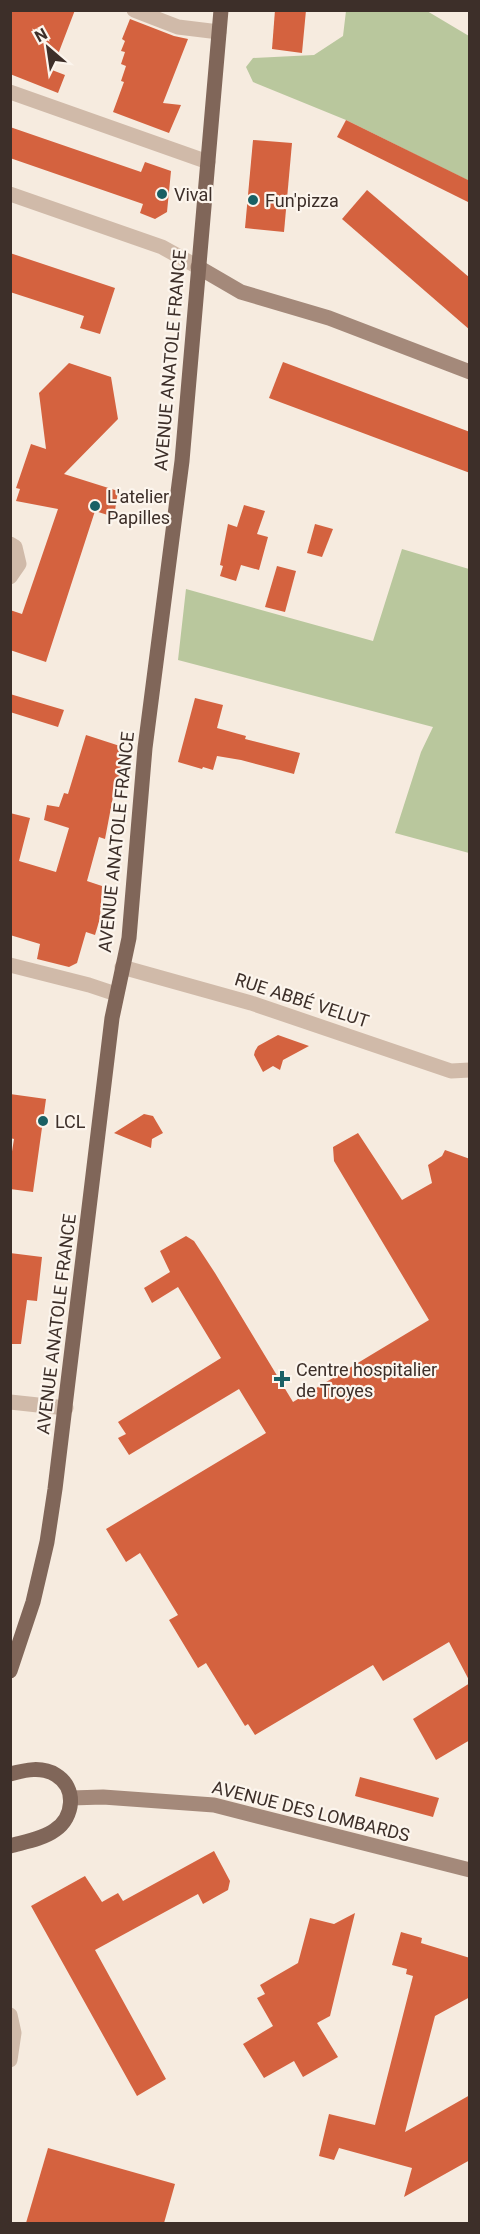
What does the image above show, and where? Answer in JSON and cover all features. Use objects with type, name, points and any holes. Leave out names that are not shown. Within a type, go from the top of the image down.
[{"type":"main road","name":"AVENUE ANATOLE FRANCE","points":[[10,1671],[33,1602],[47,1542],[66,1408],[111,1025],[129,938],[148,722],[182,461],[221,10]]},
{"type":"main road","points":[[10,1846],[54,1831],[65,1820],[70,1810],[71,1798],[68,1785],[56,1774],[40,1769],[11,1771]]},
{"type":"street","points":[[134,10],[178,27],[219,32]]},
{"type":"street","points":[[10,92],[208,162]]},
{"type":"street","points":[[10,194],[162,247],[241,292],[329,318],[470,372]]},
{"type":"street","points":[[10,544],[15,547],[20,564],[10,577]]},
{"type":"street","points":[[10,965],[116,994]]},
{"type":"street","name":"RUE ABBÉ VELUT","points":[[122,967],[251,1003],[451,1071],[470,1071]]},
{"type":"street","points":[[10,1402],[66,1408]]},
{"type":"street","name":"AVENUE DES LOMBARDS","points":[[71,1798],[103,1797],[214,1805],[470,1870]]},
{"type":"street","points":[[10,2015],[14,2033],[10,2060]]},
{"type":"green space","points":[[346,11],[427,11],[469,36],[469,181],[346,120],[253,82],[246,67],[253,58],[314,55],[343,36]]},
{"type":"green space","points":[[402,549],[469,569],[469,853],[395,833],[421,752],[433,727],[178,660],[186,589],[373,641]]},
{"type":"building","points":[[10,10],[75,10],[52,70],[65,75],[58,93],[10,74]]},
{"type":"building","points":[[275,10],[306,10],[302,53],[272,49]]},
{"type":"building","points":[[130,19],[188,39],[163,103],[181,105],[169,133],[113,112],[124,82],[121,81],[126,66],[121,64],[125,52],[121,51],[125,41],[122,39]]},
{"type":"building","points":[[346,120],[470,181],[470,203],[337,137]]},
{"type":"building","points":[[10,127],[141,172],[145,162],[171,171],[167,212],[155,219],[140,213],[143,204],[10,158]]},
{"type":"building","points":[[253,140],[292,143],[284,232],[245,228]]},
{"type":"building","points":[[367,190],[470,278],[470,330],[342,219]]},
{"type":"building","points":[[10,253],[115,288],[100,334],[80,328],[84,316],[10,292]]},
{"type":"building","points":[[283,362],[470,432],[470,473],[269,398]]},
{"type":"building","points":[[69,363],[111,377],[118,419],[64,474],[118,491],[114,517],[95,511],[46,662],[10,650],[10,610],[22,614],[58,509],[16,501],[20,489],[16,488],[31,444],[46,449],[39,393]]},
{"type":"building","points":[[244,505],[265,511],[257,534],[268,537],[259,570],[241,565],[236,581],[220,576],[223,566],[220,565],[228,524],[237,527]]},
{"type":"building","points":[[315,524],[333,529],[322,557],[307,553]]},
{"type":"building","points":[[277,566],[296,571],[285,612],[265,607]]},
{"type":"building","points":[[10,694],[64,710],[58,727],[10,712]]},
{"type":"building","points":[[195,698],[223,705],[217,728],[246,736],[245,739],[300,753],[294,774],[217,756],[213,770],[178,762]]},
{"type":"building","points":[[86,735],[123,747],[119,782],[116,781],[105,839],[99,837],[87,881],[102,886],[100,918],[95,935],[86,932],[77,963],[69,967],[37,959],[40,944],[10,935],[10,813],[30,818],[19,861],[56,872],[69,828],[44,820],[47,805],[59,807],[64,793],[68,794]]},
{"type":"building","points":[[278,1035],[309,1046],[283,1060],[280,1070],[273,1066],[263,1072],[254,1055],[255,1051],[258,1046]]},
{"type":"building","points":[[10,1094],[46,1099],[33,1192],[10,1189],[10,1164],[14,1139],[10,1138]]},
{"type":"building","points":[[144,1114],[153,1116],[163,1133],[152,1139],[151,1148],[114,1133]]},
{"type":"building","points":[[358,1133],[402,1200],[432,1183],[428,1165],[442,1156],[445,1150],[470,1159],[470,1682],[449,1642],[383,1681],[373,1665],[255,1735],[248,1724],[245,1726],[206,1663],[198,1668],[169,1620],[178,1615],[140,1553],[126,1562],[106,1529],[266,1433],[239,1389],[129,1455],[118,1438],[126,1434],[118,1422],[221,1358],[178,1287],[152,1303],[144,1288],[170,1272],[160,1251],[186,1236],[194,1241],[215,1273],[293,1402],[429,1320],[334,1161],[333,1147]]},
{"type":"building","points":[[10,1253],[42,1257],[37,1301],[27,1300],[21,1344],[10,1344]]},
{"type":"building","points":[[470,1683],[470,1740],[436,1760],[413,1719]]},
{"type":"building","points":[[360,1777],[439,1798],[433,1817],[355,1796]]},
{"type":"building","points":[[214,1851],[230,1881],[228,1890],[203,1904],[198,1894],[95,1950],[166,2079],[137,2096],[31,1906],[85,1876],[102,1902],[118,1893],[123,1901]]},
{"type":"building","points":[[355,1913],[330,2016],[317,2023],[338,2057],[303,2077],[294,2061],[264,2078],[243,2044],[273,2026],[257,1998],[265,1994],[260,1985],[298,1963],[310,1918],[334,1924]]},
{"type":"building","points":[[401,1932],[422,1938],[421,1943],[470,1958],[470,1997],[435,2016],[405,2132],[470,2095],[470,2160],[404,2197],[412,2168],[339,2148],[334,2160],[319,2156],[329,2114],[375,2125],[413,1976],[406,1974],[407,1969],[392,1965]]},
{"type":"building","points":[[48,2148],[175,2184],[164,2223],[26,2223]]},
{"type":"place","name":"Vival","points":[[162,194]]},
{"type":"place","name":"Fun'pizza","points":[[253,200]]},
{"type":"place","name":"L'atelier Papilles","points":[[95,506]]},
{"type":"place","name":"LCL","points":[[43,1121]]},
{"type":"place","name":"Centre hospitalier de Troyes","points":[[282,1379]]}]
